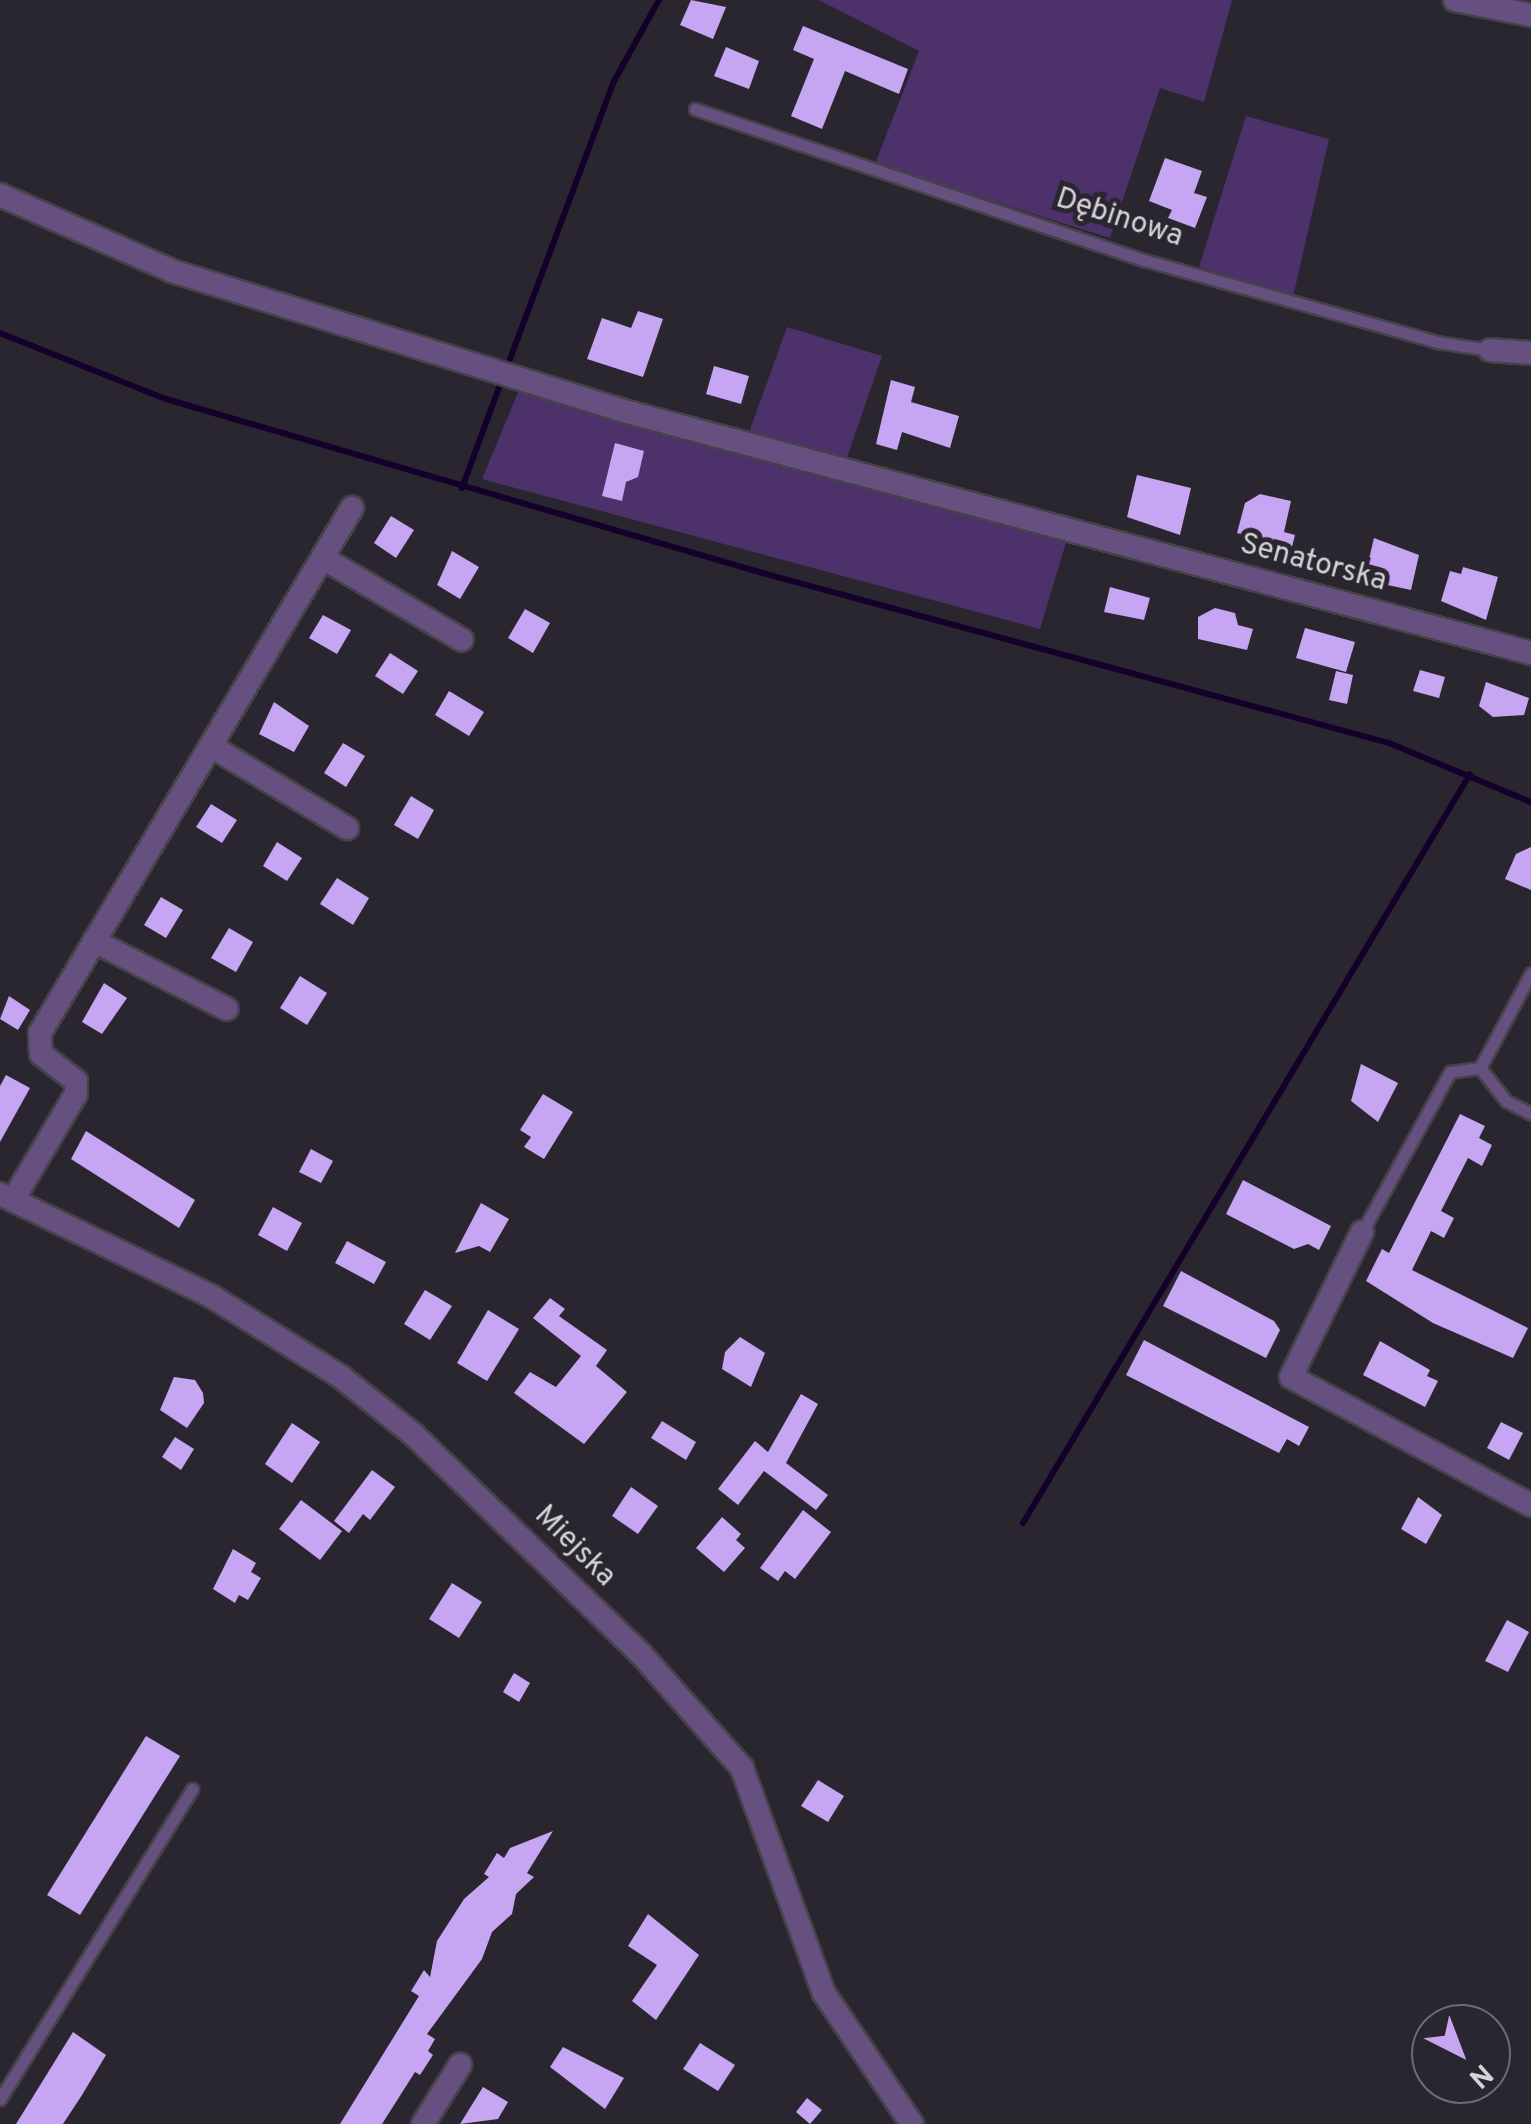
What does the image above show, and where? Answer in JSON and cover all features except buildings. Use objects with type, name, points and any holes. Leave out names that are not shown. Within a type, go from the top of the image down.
[{"type":"street","points":[[1455,0],[1531,16]]},
{"type":"street","name":"Senatorska","points":[[0,195],[172,270],[740,446],[1531,653]]},
{"type":"street","name":"Dębinowa","points":[[1490,350],[1531,353]]},
{"type":"street","points":[[6,1197],[76,1094],[76,1081],[37,1045],[94,941],[352,508]]},
{"type":"street","points":[[323,558],[462,640]]},
{"type":"street","points":[[211,746],[347,828]]},
{"type":"street","points":[[94,941],[227,1010]]},
{"type":"street","name":"Miejska","points":[[6,1197],[210,1296],[341,1377],[485,1501],[665,1679],[742,1768],[767,1822],[824,1993],[912,2124]]},
{"type":"street","points":[[1362,1232],[1291,1377],[1531,1506]]},
{"type":"street","points":[[423,2124],[460,2065]]},
{"type":"lane","name":"Dębinowa","points":[[695,109],[1144,260],[1399,332],[1490,350]]},
{"type":"lane","points":[[1480,1068],[1531,973]]},
{"type":"lane","points":[[1480,1068],[1506,1101],[1531,1114]]},
{"type":"lane","points":[[1362,1232],[1450,1072],[1480,1068]]},
{"type":"lane","points":[[0,2099],[192,1789]]},
{"type":"shaded area","points":[[819,0],[1232,0],[1204,102],[1160,88],[1110,238],[875,164],[919,51]]},
{"type":"shaded area","points":[[1246,116],[1329,139],[1293,297],[1199,267]]},
{"type":"shaded area","points":[[787,327],[882,356],[844,466],[747,438]]},
{"type":"shaded area","points":[[519,390],[666,435],[1067,539],[1040,629],[482,479]]},
{"type":"waterway","points":[[507,367],[613,83],[659,0]]},
{"type":"waterway","points":[[0,333],[166,399],[762,573],[1389,743],[1531,802]]},
{"type":"waterway","points":[[462,488],[502,379]]},
{"type":"waterway","points":[[1023,1523],[1470,774]]}]
